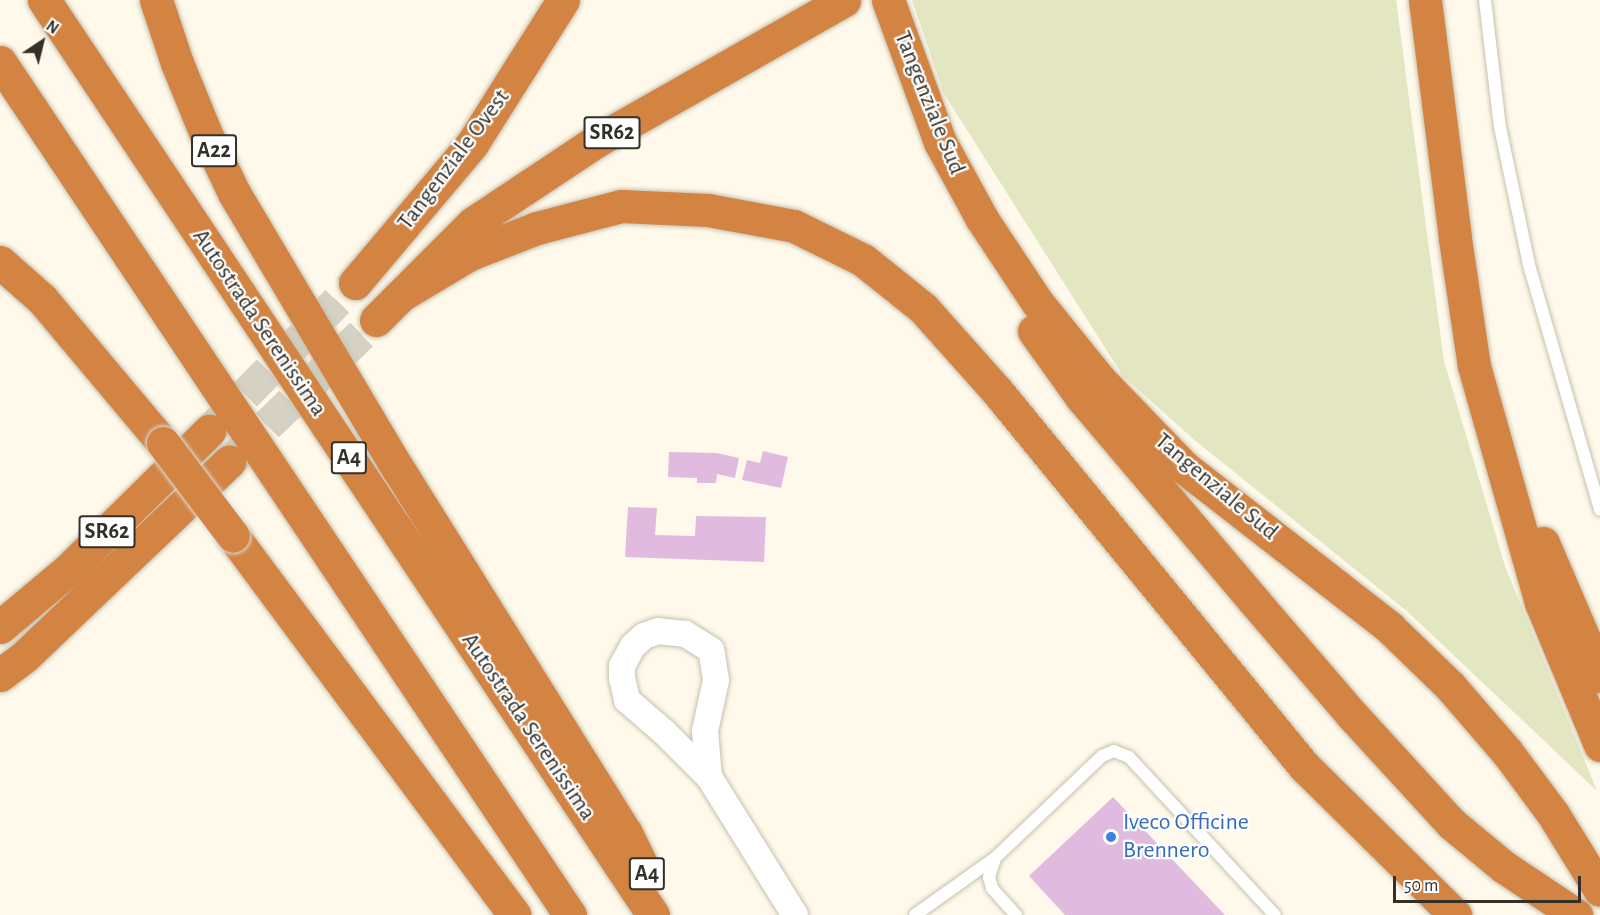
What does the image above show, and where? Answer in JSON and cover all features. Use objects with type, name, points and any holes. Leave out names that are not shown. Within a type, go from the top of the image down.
[{"type":"highway","name":"Autostrada Serenissima","points":[[44,0],[653,915]]},
{"type":"highway","name":"A22","points":[[156,0],[177,63],[206,134],[234,193],[290,291]]},
{"type":"highway","name":"Tangenziale Ovest","points":[[355,283],[472,144],[563,0]]},
{"type":"highway","name":"Tangenziale Ovest","points":[[376,320],[473,223],[598,140],[844,0]]},
{"type":"highway","name":"Tangenziale Sud","points":[[888,0],[940,142],[982,219],[1018,274],[1100,380],[1185,468],[1389,627],[1450,686],[1507,752],[1546,805],[1600,890]]},
{"type":"highway","points":[[1425,0],[1455,239],[1474,366],[1541,603],[1600,745]]},
{"type":"highway","points":[[0,62],[570,915]]},
{"type":"highway","points":[[0,72],[43,126]]},
{"type":"highway","points":[[940,142],[959,201],[985,254],[1043,345],[1082,398],[1352,716],[1452,824],[1504,867],[1576,915]]},
{"type":"highway","points":[[401,295],[470,254],[537,228],[621,206],[708,210],[794,226],[863,260],[930,316],[998,391],[1305,767],[1455,915]]},
{"type":"highway","points":[[0,262],[42,299],[163,442],[514,915]]},
{"type":"highway","name":"A4","points":[[290,291],[505,642],[626,833],[667,915]]},
{"type":"highway","points":[[1474,366],[1564,595],[1600,676]]},
{"type":"highway","name":"SR62","points":[[0,627],[69,569],[209,431]]},
{"type":"highway","name":"SR62","points":[[0,675],[25,656],[229,462]]},
{"type":"street","points":[[709,777],[705,731],[716,680],[711,650],[685,634],[658,631],[644,636],[633,646],[622,666],[627,700],[664,732],[709,777],[795,915]]},
{"type":"lane","points":[[1485,0],[1500,127],[1529,265],[1592,490],[1600,510]]},
{"type":"lane","points":[[915,915],[995,858],[1102,756],[1114,752],[1129,758],[1275,915]]},
{"type":"lane","points":[[995,858],[989,877],[992,888],[1016,915]]},
{"type":"green space","points":[[912,0],[1396,0],[1444,361],[1505,566],[1597,791],[1408,612],[1192,438],[1123,376],[944,94]]},
{"type":"building","points":[[763,451],[788,457],[781,488],[742,480],[747,460],[760,463]]},
{"type":"building","points":[[669,452],[717,453],[739,458],[735,478],[717,474],[716,483],[697,483],[697,478],[668,477]]},
{"type":"building","points":[[628,507],[657,508],[655,535],[695,536],[696,516],[766,517],[764,562],[625,557]]},
{"type":"building","name":"Iveco Officine Brennero","points":[[1113,797],[1225,915],[1065,915],[1029,876]]},
{"type":"tunnel","points":[[211,429],[355,283]]},
{"type":"tunnel","points":[[232,459],[376,320]]},
{"type":"place","name":"Iveco Officine Brennero","points":[[1111,837]]}]
